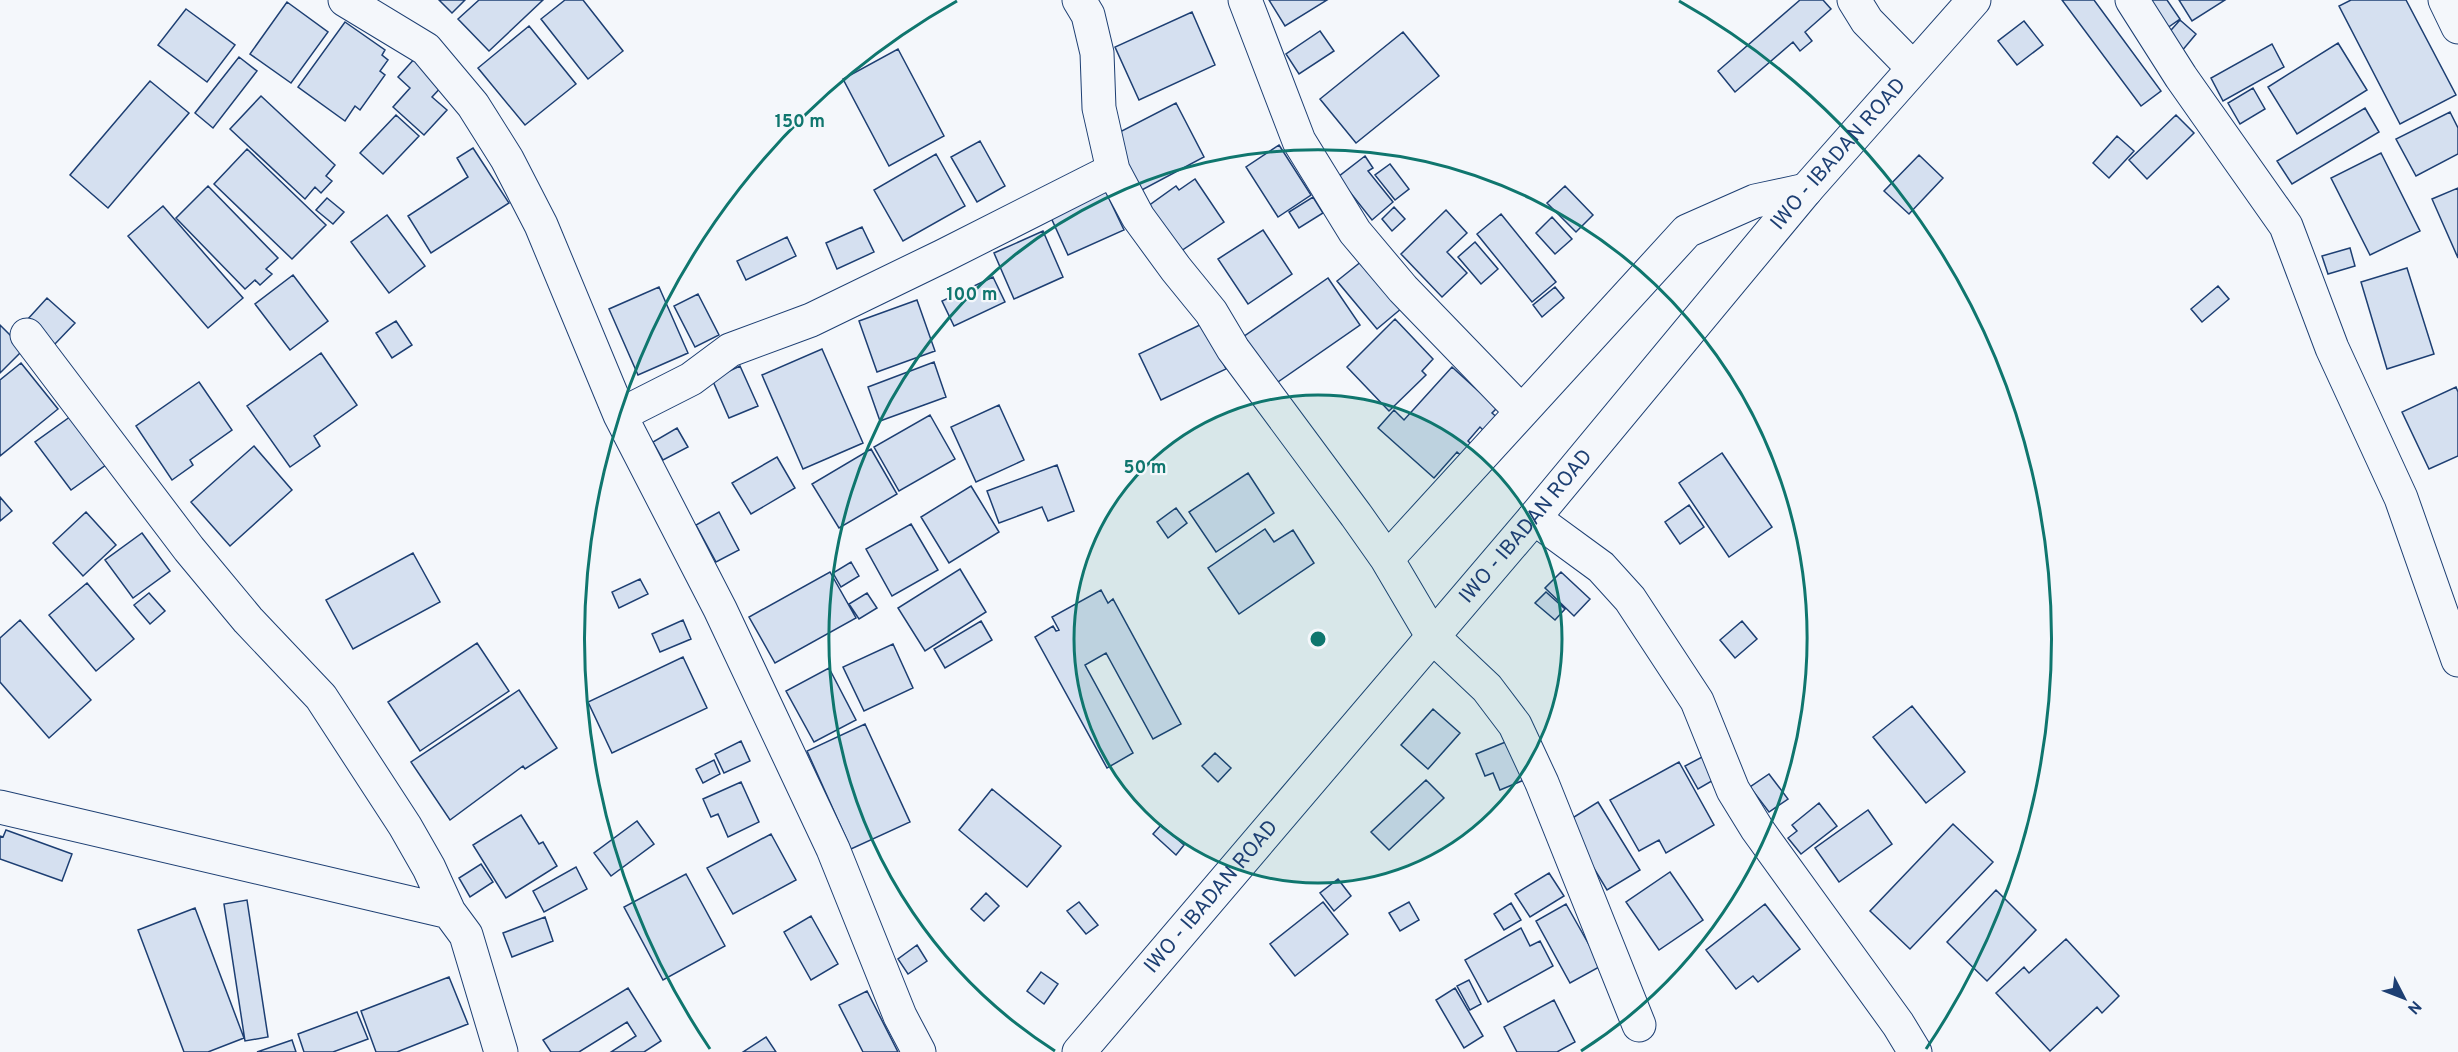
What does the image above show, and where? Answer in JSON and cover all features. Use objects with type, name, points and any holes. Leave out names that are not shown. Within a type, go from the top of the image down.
[{"type":"street","points":[[345,0],[426,49],[472,105],[507,159],[541,225],[620,416],[720,609],[834,849],[900,1016],[919,1052]]},
{"type":"street","points":[[1079,0],[1088,15],[1096,53],[1099,108],[1113,170],[1138,217],[1211,312],[1233,349],[1387,559],[1432,637],[1487,688],[1515,725],[1542,783],[1639,1024]]},
{"type":"street","points":[[1245,0],[1299,141],[1355,232],[1403,289],[1521,411]]},
{"type":"street","points":[[1854,0],[1867,21],[1912,67]]},
{"type":"street","name":"IWO - IBADAN ROAD","points":[[1079,1052],[1534,518],[1806,190],[1912,67],[1974,0]]},
{"type":"street","points":[[2132,0],[2181,77],[2286,226],[2332,348],[2401,498],[2458,660]]},
{"type":"street","points":[[2445,0],[2458,27]]},
{"type":"street","points":[[620,416],[691,379],[730,350],[811,320],[1113,170]]},
{"type":"street","points":[[1387,559],[1521,411],[1588,342],[1687,231],[1755,201],[1806,190]]},
{"type":"street","points":[[27,335],[189,549],[248,620],[321,697],[405,826],[429,868],[449,912],[466,935],[501,1052]]},
{"type":"street","points":[[1534,518],[1601,567],[1630,599],[1697,701],[1733,790],[1757,829],[1898,1024],[1915,1052]]},
{"type":"street","points":[[0,807],[449,912]]},
{"type":"building","points":[[439,0],[465,0],[452,13]]},
{"type":"building","points":[[479,0],[543,0],[489,51],[458,19]]},
{"type":"building","points":[[565,0],[583,0],[623,51],[588,79],[541,19]]},
{"type":"building","points":[[1269,0],[1327,0],[1285,26]]},
{"type":"building","points":[[1800,0],[1823,0],[1831,9],[1805,32],[1812,41],[1800,51],[1793,42],[1735,92],[1718,71]]},
{"type":"building","points":[[2062,0],[2094,0],[2161,91],[2141,106]]},
{"type":"building","points":[[2138,0],[2167,0],[2180,19],[2160,33]]},
{"type":"building","points":[[2179,0],[2225,0],[2192,21]]},
{"type":"building","points":[[2351,0],[2406,0],[2456,95],[2400,124],[2339,6]]},
{"type":"building","points":[[287,2],[328,32],[291,83],[250,54]]},
{"type":"building","points":[[186,9],[235,45],[207,82],[158,45]]},
{"type":"building","points":[[1192,12],[1215,65],[1139,100],[1115,47]]},
{"type":"building","points":[[2180,20],[2196,34],[2181,52],[2164,38]]},
{"type":"building","points":[[2024,21],[2043,45],[2017,65],[1998,41]]},
{"type":"building","points":[[345,22],[385,50],[382,55],[388,60],[380,71],[385,75],[360,110],[355,106],[345,121],[298,87]]},
{"type":"building","points":[[529,26],[576,84],[525,125],[478,68]]},
{"type":"building","points":[[1320,31],[1334,51],[1299,74],[1286,54]]},
{"type":"building","points":[[1403,32],[1439,76],[1356,143],[1320,99]]},
{"type":"building","points":[[2338,43],[2367,90],[2297,134],[2268,87]]},
{"type":"building","points":[[2272,44],[2284,67],[2223,101],[2211,78]]},
{"type":"building","points":[[898,49],[944,136],[889,166],[843,79]]},
{"type":"building","points":[[239,57],[257,71],[213,128],[195,113]]},
{"type":"building","points":[[416,57],[445,83],[432,97],[447,110],[424,135],[393,107],[410,88],[398,77]]},
{"type":"building","points":[[150,81],[189,113],[108,208],[70,175]]},
{"type":"building","points":[[2253,88],[2265,109],[2240,124],[2228,103]]},
{"type":"building","points":[[261,96],[335,165],[326,176],[332,181],[321,193],[315,187],[305,199],[230,129]]},
{"type":"building","points":[[1176,103],[1204,157],[1140,191],[1112,136]]},
{"type":"building","points":[[2365,108],[2379,132],[2292,184],[2277,161]]},
{"type":"building","points":[[2450,112],[2458,128],[2458,154],[2416,176],[2396,139]]},
{"type":"building","points":[[396,115],[419,136],[383,174],[360,153]]},
{"type":"building","points":[[2176,115],[2194,133],[2147,179],[2129,160]]},
{"type":"building","points":[[2117,136],[2134,151],[2109,178],[2093,163]]},
{"type":"building","points":[[980,141],[1005,186],[977,202],[951,157]]},
{"type":"building","points":[[1279,145],[1311,195],[1278,217],[1246,167]]},
{"type":"building","points":[[473,148],[509,203],[431,253],[408,216],[468,177],[457,158]]},
{"type":"building","points":[[247,149],[326,225],[292,259],[214,184]]},
{"type":"building","points":[[2381,153],[2420,231],[2370,255],[2331,178]]},
{"type":"building","points":[[936,154],[965,206],[903,241],[874,190]]},
{"type":"building","points":[[1919,155],[1943,178],[1909,214],[1884,191]]},
{"type":"building","points":[[1365,156],[1373,168],[1368,171],[1393,202],[1372,220],[1338,177]]},
{"type":"building","points":[[1390,164],[1409,189],[1395,200],[1375,175]]},
{"type":"building","points":[[1195,179],[1224,222],[1175,255],[1144,209],[1176,186],[1179,190]]},
{"type":"building","points":[[208,186],[278,258],[266,269],[272,274],[260,285],[255,280],[245,289],[176,218]]},
{"type":"building","points":[[1103,186],[1124,230],[1068,255],[1048,211]]},
{"type":"building","points":[[1565,186],[1593,215],[1576,232],[1547,203]]},
{"type":"building","points":[[2458,188],[2458,258],[2432,199]]},
{"type":"building","points":[[1313,197],[1323,213],[1299,228],[1289,212]]},
{"type":"building","points":[[327,198],[344,212],[333,224],[316,210]]},
{"type":"building","points":[[163,206],[243,298],[208,328],[128,236]]},
{"type":"building","points":[[1394,207],[1405,219],[1392,231],[1382,219]]},
{"type":"building","points":[[1446,210],[1467,233],[1447,252],[1467,273],[1442,297],[1401,254]]},
{"type":"building","points":[[1501,214],[1556,282],[1532,302],[1477,234]]},
{"type":"building","points":[[387,215],[425,266],[389,293],[351,242]]},
{"type":"building","points":[[1552,217],[1572,239],[1555,254],[1536,233]]},
{"type":"building","points":[[862,227],[874,252],[837,269],[826,243]]},
{"type":"building","points":[[1263,230],[1292,274],[1248,304],[1218,259]]},
{"type":"building","points":[[1043,231],[1063,277],[1014,299],[994,253]]},
{"type":"building","points":[[787,237],[796,256],[746,280],[737,261]]},
{"type":"building","points":[[1475,242],[1498,269],[1481,284],[1458,257]]},
{"type":"building","points":[[2350,248],[2355,266],[2328,274],[2322,256]]},
{"type":"building","points":[[1362,261],[1402,308],[1377,329],[1337,281]]},
{"type":"building","points":[[2407,268],[2434,354],[2387,369],[2361,282]]},
{"type":"building","points":[[293,275],[328,321],[290,350],[255,304]]},
{"type":"building","points":[[993,277],[1005,302],[954,326],[942,301]]},
{"type":"building","points":[[1328,278],[1360,325],[1275,384],[1243,337]]},
{"type":"building","points":[[2218,286],[2229,299],[2202,322],[2191,309]]},
{"type":"building","points":[[659,287],[688,353],[638,375],[609,309]]},
{"type":"building","points":[[1555,287],[1564,298],[1542,317],[1533,305]]},
{"type":"building","points":[[698,294],[719,335],[695,347],[674,306]]},
{"type":"building","points":[[47,298],[75,323],[54,345],[27,320]]},
{"type":"building","points":[[917,300],[935,351],[877,372],[859,321]]},
{"type":"building","points":[[1395,319],[1433,359],[1422,371],[1426,375],[1389,411],[1347,367]]},
{"type":"building","points":[[396,321],[412,345],[392,358],[376,333]]},
{"type":"building","points":[[1204,323],[1226,369],[1161,400],[1139,354]]},
{"type":"building","points":[[0,325],[24,349],[0,373]]},
{"type":"building","points":[[822,349],[863,443],[803,469],[762,375]]},
{"type":"building","points":[[321,353],[357,405],[314,436],[320,446],[290,467],[247,406]]},
{"type":"building","points":[[934,362],[946,397],[880,421],[868,387]]},
{"type":"building","points":[[21,363],[58,409],[0,456],[0,380]]},
{"type":"building","points":[[740,366],[758,406],[729,418],[712,379]]},
{"type":"building","points":[[1452,367],[1497,408],[1492,413],[1500,420],[1487,434],[1480,427],[1468,441],[1475,448],[1465,459],[1457,452],[1434,478],[1378,428],[1394,410],[1404,420]]},
{"type":"building","points":[[199,382],[232,430],[190,460],[193,465],[172,480],[136,426]]},
{"type":"building","points":[[2456,387],[2458,392],[2458,456],[2429,469],[2402,412]]},
{"type":"building","points":[[999,405],[1024,460],[976,482],[951,427]]},
{"type":"building","points":[[74,414],[110,462],[71,490],[35,442]]},
{"type":"building","points":[[930,415],[955,459],[899,491],[874,447]]},
{"type":"building","points":[[677,428],[688,447],[663,460],[653,442]]},
{"type":"building","points":[[254,446],[292,490],[230,546],[191,502]]},
{"type":"building","points":[[871,449],[897,494],[839,528],[812,484]]},
{"type":"building","points":[[1722,453],[1772,527],[1729,557],[1679,483]]},
{"type":"building","points":[[777,457],[795,488],[751,514],[732,483]]},
{"type":"building","points":[[1057,465],[1074,511],[1048,521],[1042,507],[999,523],[987,491]]},
{"type":"building","points":[[1248,473],[1274,513],[1216,552],[1189,512]]},
{"type":"building","points":[[971,486],[999,532],[949,563],[921,517]]},
{"type":"building","points":[[0,497],[12,511],[0,521]]},
{"type":"building","points":[[1689,505],[1704,527],[1680,544],[1665,522]]},
{"type":"building","points":[[1176,508],[1187,523],[1168,538],[1157,522]]},
{"type":"building","points":[[86,512],[116,545],[83,576],[53,543]]},
{"type":"building","points":[[719,512],[739,550],[716,562],[696,525]]},
{"type":"building","points":[[911,524],[938,570],[892,596],[866,549]]},
{"type":"building","points":[[1265,529],[1274,542],[1293,530],[1314,563],[1239,614],[1208,568]]},
{"type":"building","points":[[142,533],[170,571],[133,598],[105,560]]},
{"type":"building","points":[[413,553],[440,602],[353,649],[326,600]]},
{"type":"building","points":[[851,562],[859,576],[841,587],[833,573]]},
{"type":"building","points":[[960,569],[986,612],[925,651],[898,608]]},
{"type":"building","points":[[830,572],[856,618],[775,663],[749,617]]},
{"type":"building","points":[[1561,572],[1590,599],[1574,616],[1545,588]]},
{"type":"building","points":[[640,579],[648,594],[619,608],[612,592]]},
{"type":"building","points":[[87,583],[134,639],[96,671],[49,615]]},
{"type":"building","points":[[1101,590],[1108,603],[1113,599],[1181,724],[1153,739],[1106,653],[1085,665],[1133,753],[1107,768],[1035,637],[1053,626],[1056,631],[1059,630],[1052,617]]},
{"type":"building","points":[[1546,592],[1565,609],[1555,620],[1535,603]]},
{"type":"building","points":[[149,593],[165,611],[150,624],[134,605]]},
{"type":"building","points":[[867,593],[877,608],[859,619],[849,604]]},
{"type":"building","points":[[20,620],[91,700],[49,738],[0,682],[0,638]]},
{"type":"building","points":[[683,620],[691,639],[660,652],[652,634]]},
{"type":"building","points":[[981,621],[992,640],[945,668],[934,649]]},
{"type":"building","points":[[1742,621],[1757,639],[1735,658],[1720,640]]},
{"type":"building","points":[[477,643],[509,691],[420,751],[388,702]]},
{"type":"building","points":[[893,644],[913,688],[864,711],[843,667]]},
{"type":"building","points":[[683,657],[707,708],[612,753],[588,702]]},
{"type":"building","points":[[829,668],[856,720],[814,742],[786,691]]},
{"type":"building","points":[[519,690],[557,748],[525,769],[523,766],[450,820],[411,762]]},
{"type":"building","points":[[1912,706],[1965,772],[1926,803],[1873,737]]},
{"type":"building","points":[[1433,709],[1460,733],[1428,769],[1401,745]]},
{"type":"building","points":[[865,724],[910,822],[851,849],[807,751]]},
{"type":"building","points":[[741,741],[750,761],[724,773],[715,754]]},
{"type":"building","points":[[1508,741],[1524,780],[1500,790],[1493,773],[1485,776],[1476,754]]},
{"type":"building","points":[[1215,753],[1231,768],[1218,782],[1202,766]]},
{"type":"building","points":[[1704,756],[1717,778],[1698,789],[1685,766]]},
{"type":"building","points":[[714,760],[720,774],[703,783],[696,769]]},
{"type":"building","points":[[1679,762],[1714,825],[1666,853],[1659,840],[1639,851],[1610,800]]},
{"type":"building","points":[[1769,774],[1788,799],[1769,812],[1750,787]]},
{"type":"building","points":[[1426,780],[1444,798],[1389,850],[1371,832]]},
{"type":"building","points":[[741,782],[759,822],[728,837],[718,814],[711,817],[703,799]]},
{"type":"building","points":[[992,789],[1061,846],[1027,887],[959,830]]},
{"type":"building","points":[[1598,802],[1640,870],[1607,890],[1566,822]]},
{"type":"building","points":[[1819,803],[1837,826],[1801,854],[1788,838],[1797,831],[1792,825]]},
{"type":"building","points":[[1868,810],[1892,844],[1839,882],[1815,848]]},
{"type":"building","points":[[521,815],[539,844],[543,842],[557,866],[506,898],[473,845]]},
{"type":"building","points":[[637,821],[654,844],[611,876],[594,853]]},
{"type":"building","points":[[1953,824],[1993,862],[1910,949],[1870,911]]},
{"type":"building","points":[[1161,825],[1184,845],[1176,855],[1153,834]]},
{"type":"building","points":[[6,830],[72,854],[62,881],[0,859],[0,836],[3,837]]},
{"type":"building","points":[[771,834],[796,880],[733,914],[707,868]]},
{"type":"building","points":[[481,864],[493,882],[470,897],[459,878]]},
{"type":"building","points":[[576,867],[587,889],[544,912],[533,891]]},
{"type":"building","points":[[1670,872],[1703,920],[1659,950],[1626,902]]},
{"type":"building","points":[[1549,873],[1564,896],[1530,917],[1515,894]]},
{"type":"building","points":[[686,874],[725,946],[663,980],[624,907]]},
{"type":"building","points":[[1338,879],[1351,896],[1334,911],[1320,893]]},
{"type":"building","points":[[1996,890],[2036,930],[1987,981],[1947,942]]},
{"type":"building","points":[[986,893],[999,906],[984,921],[971,909]]},
{"type":"building","points":[[247,900],[268,1037],[245,1041],[224,904]]},
{"type":"building","points":[[1079,902],[1098,925],[1086,934],[1067,911]]},
{"type":"building","points":[[1323,902],[1348,934],[1295,976],[1270,944]]},
{"type":"building","points":[[1409,902],[1419,920],[1400,931],[1389,913]]},
{"type":"building","points":[[1511,903],[1521,920],[1504,930],[1494,914]]},
{"type":"building","points":[[1566,904],[1601,966],[1570,983],[1536,921]]},
{"type":"building","points":[[1765,904],[1800,949],[1758,982],[1753,976],[1736,989],[1706,950]]},
{"type":"building","points":[[195,908],[244,1038],[208,1052],[184,1052],[138,930]]},
{"type":"building","points":[[811,916],[838,964],[811,980],[784,932]]},
{"type":"building","points":[[545,917],[553,941],[512,957],[503,933]]},
{"type":"building","points":[[1521,928],[1530,946],[1540,941],[1553,966],[1488,1002],[1465,960]]},
{"type":"building","points":[[2066,939],[2119,996],[2102,1013],[2097,1007],[2050,1051],[1996,993],[2024,967],[2029,973]]},
{"type":"building","points":[[917,945],[927,961],[908,974],[898,959]]},
{"type":"building","points":[[1041,972],[1058,984],[1044,1004],[1027,991]]},
{"type":"building","points":[[449,977],[468,1024],[397,1052],[376,1052],[361,1011]]},
{"type":"building","points":[[1469,980],[1481,1004],[1470,1010],[1457,986]]},
{"type":"building","points":[[628,988],[661,1041],[644,1052],[611,1052],[636,1036],[627,1022],[579,1052],[551,1052],[543,1040]]},
{"type":"building","points":[[1455,988],[1483,1036],[1464,1048],[1436,1000]]},
{"type":"building","points":[[867,991],[898,1052],[863,1052],[839,1005]]},
{"type":"building","points":[[1554,1000],[1575,1042],[1557,1052],[1517,1052],[1504,1027]]},
{"type":"building","points":[[357,1012],[368,1039],[333,1052],[304,1052],[298,1034]]},
{"type":"building","points":[[766,1037],[776,1052],[743,1052]]},
{"type":"building","points":[[292,1040],[296,1052],[257,1052]]}]
